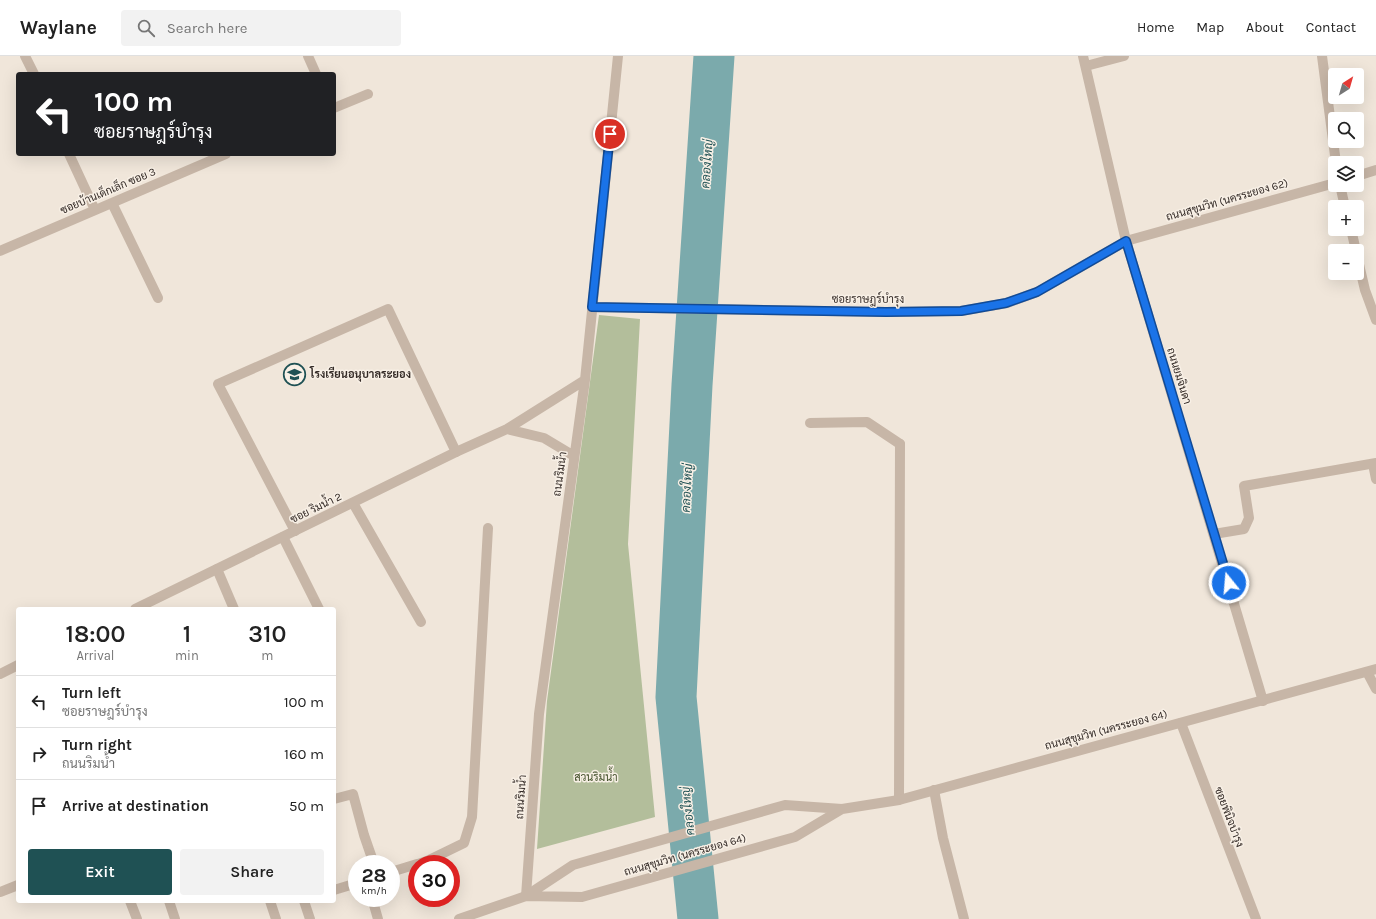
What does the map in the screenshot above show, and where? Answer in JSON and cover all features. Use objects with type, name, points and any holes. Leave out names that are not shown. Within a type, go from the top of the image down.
[{"type":"street","points":[[26,56],[33,72]]},
{"type":"street","points":[[308,56],[315,72]]},
{"type":"street","name":"ถนนริมน้ำ","points":[[526,896],[539,714],[585,380],[618,56]]},
{"type":"street","points":[[1085,61],[1124,56]]},
{"type":"street","points":[[1322,56],[1335,156]]},
{"type":"street","name":"ถนนยมจินดา","points":[[1085,61],[1126,241],[1263,701]]},
{"type":"street","points":[[336,107],[368,94]]},
{"type":"street","points":[[71,156],[95,210]]},
{"type":"street","name":"ซอยบ้านเด็กเล็ก ซอย 3","points":[[0,251],[221,156]]},
{"type":"street","points":[[1364,174],[1376,170]]},
{"type":"street","name":"ถนนสุขุมวิท (นครระยอง 62)","points":[[1126,241],[1328,185]]},
{"type":"street","points":[[112,202],[158,298]]},
{"type":"street","name":"ซอยราษฎร์บำรุง","points":[[592,307],[627,309],[886,312],[961,311],[1006,303],[1037,292],[1126,241]]},
{"type":"street","points":[[1363,280],[1376,320]]},
{"type":"street","points":[[295,531],[218,384],[388,309],[456,452]]},
{"type":"street","name":"ซอย ริมน้ำ 2","points":[[139,607],[456,452],[508,429],[585,380]]},
{"type":"street","points":[[810,423],[867,422],[900,444],[898,800]]},
{"type":"street","points":[[508,429],[544,438],[574,456]]},
{"type":"street","points":[[1214,534],[1244,529],[1249,518],[1244,486],[1375,464],[1376,479]]},
{"type":"street","points":[[353,503],[421,622]]},
{"type":"street","points":[[439,855],[464,843],[472,818],[488,528]]},
{"type":"street","points":[[283,537],[318,607]]},
{"type":"street","points":[[217,569],[233,607]]},
{"type":"street","points":[[0,674],[16,666]]},
{"type":"street","points":[[1371,670],[1376,689]]},
{"type":"street","name":"ถนนสุขุมวิท (นครระยอง 64)","points":[[459,919],[526,896],[573,865],[785,805],[842,809],[898,800],[1263,701],[1371,670]]},
{"type":"street","name":"ซอยพินิจบำรุง","points":[[1181,723],[1256,919]]},
{"type":"street","points":[[934,790],[964,919]]},
{"type":"street","points":[[336,798],[353,794],[371,855]]},
{"type":"street","name":"ถนนสุขุมวิท (นครระยอง 64)","points":[[526,896],[582,897],[795,837],[842,809]]},
{"type":"street","points":[[0,892],[16,885]]},
{"type":"street","points":[[336,889],[348,886]]},
{"type":"street","points":[[131,903],[137,919]]},
{"type":"street","points":[[172,903],[175,919]]},
{"type":"street","points":[[271,903],[276,919]]},
{"type":"street","points":[[305,903],[310,919]]},
{"type":"street","points":[[375,907],[378,919]]},
{"type":"green space","name":"สวนริมน้ำ","points":[[599,315],[640,319],[628,544],[655,817],[537,849],[547,701]]},
{"type":"waterway","name":"คลองใหญ่","points":[[698,919],[676,697],[692,385],[714,56]]},
{"type":"place","name":"โรงเรียนอนุบาลระยอง","points":[[295,374]]},
{"type":"route","points":[[610,134],[592,307],[627,309],[886,312],[961,311],[1006,303],[1037,292],[1126,241],[1229,583]]}]
